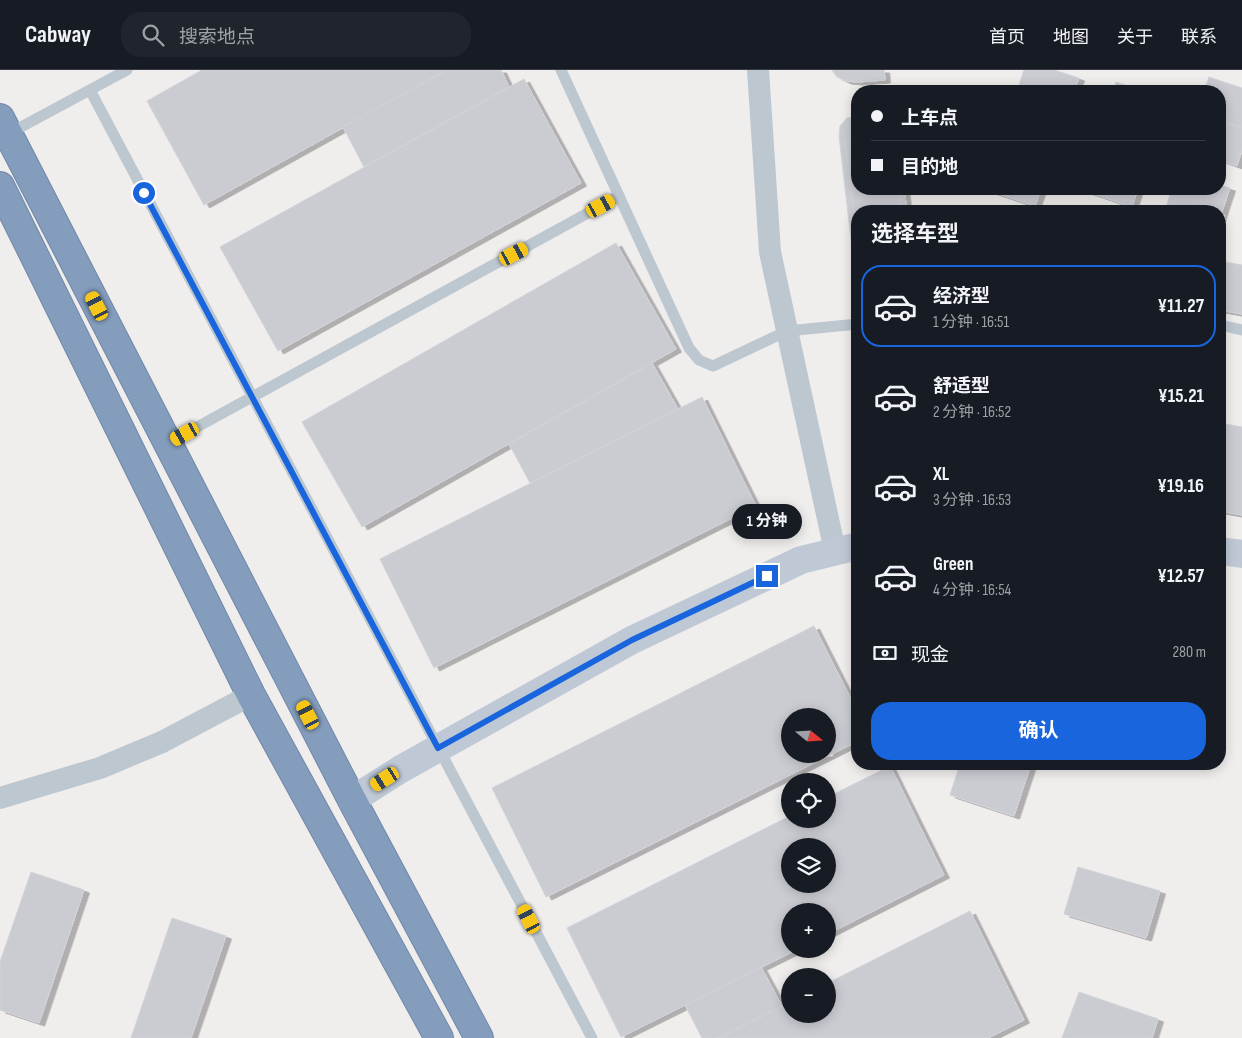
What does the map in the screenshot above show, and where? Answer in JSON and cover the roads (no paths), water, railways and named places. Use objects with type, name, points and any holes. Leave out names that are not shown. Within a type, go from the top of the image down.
[{"type":"highway","points":[[4,126],[352,800],[479,1038]]},
{"type":"highway","points":[[0,186],[251,694],[440,1038]]},
{"type":"street","points":[[352,800],[438,748],[632,640],[801,560],[846,548],[787,331],[770,252],[758,70]]},
{"type":"street","points":[[1226,552],[1242,554]]},
{"type":"street","points":[[0,798],[109,764],[162,742],[251,694]]},
{"type":"lane","points":[[4,126],[90,90],[127,70]]},
{"type":"lane","points":[[561,70],[689,348],[699,360],[713,366],[787,331],[851,325]]},
{"type":"lane","points":[[90,90],[592,1038]]},
{"type":"lane","points":[[168,443],[619,196]]},
{"type":"lane","points":[[1226,326],[1242,330]]}]
